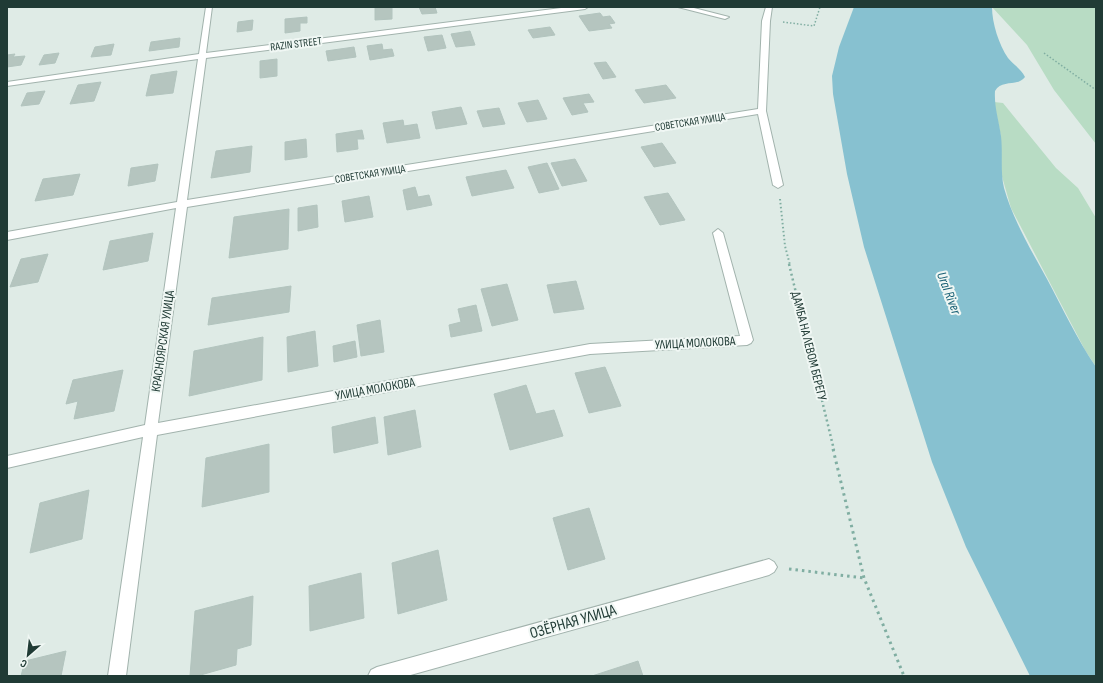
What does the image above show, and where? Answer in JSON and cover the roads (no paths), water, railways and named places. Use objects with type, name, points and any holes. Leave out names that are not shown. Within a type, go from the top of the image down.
[{"type":"street","name":"КРАСНОЯРСКАЯ УЛИЦА","points":[[117,676],[201,56],[209,7]]},
{"type":"street","name":"RAZIN STREET","points":[[7,84],[201,56],[585,7]]},
{"type":"street","points":[[681,7],[725,17]]},
{"type":"street","points":[[769,7],[766,21],[762,111],[774,160],[778,185]]},
{"type":"street","name":"СОВЕТСКАЯ УЛИЦА","points":[[7,236],[182,204],[734,114],[762,111]]},
{"type":"street","name":"УЛИЦА МОЛОКОВА","points":[[7,462],[150,430],[590,349],[747,340],[718,233]]},
{"type":"street","name":"ОЗЁРНАЯ УЛИЦА","points":[[377,676],[769,567]]},
{"type":"water","name":"Ural River","points":[[854,7],[992,7],[995,27],[1002,47],[1008,58],[1025,77],[1018,82],[1002,85],[995,91],[996,108],[1001,136],[1002,175],[1004,188],[1012,212],[1023,235],[1076,335],[1096,367],[1096,676],[1030,676],[966,547],[932,462],[864,247],[847,174],[833,94],[832,76],[839,47]]}]
